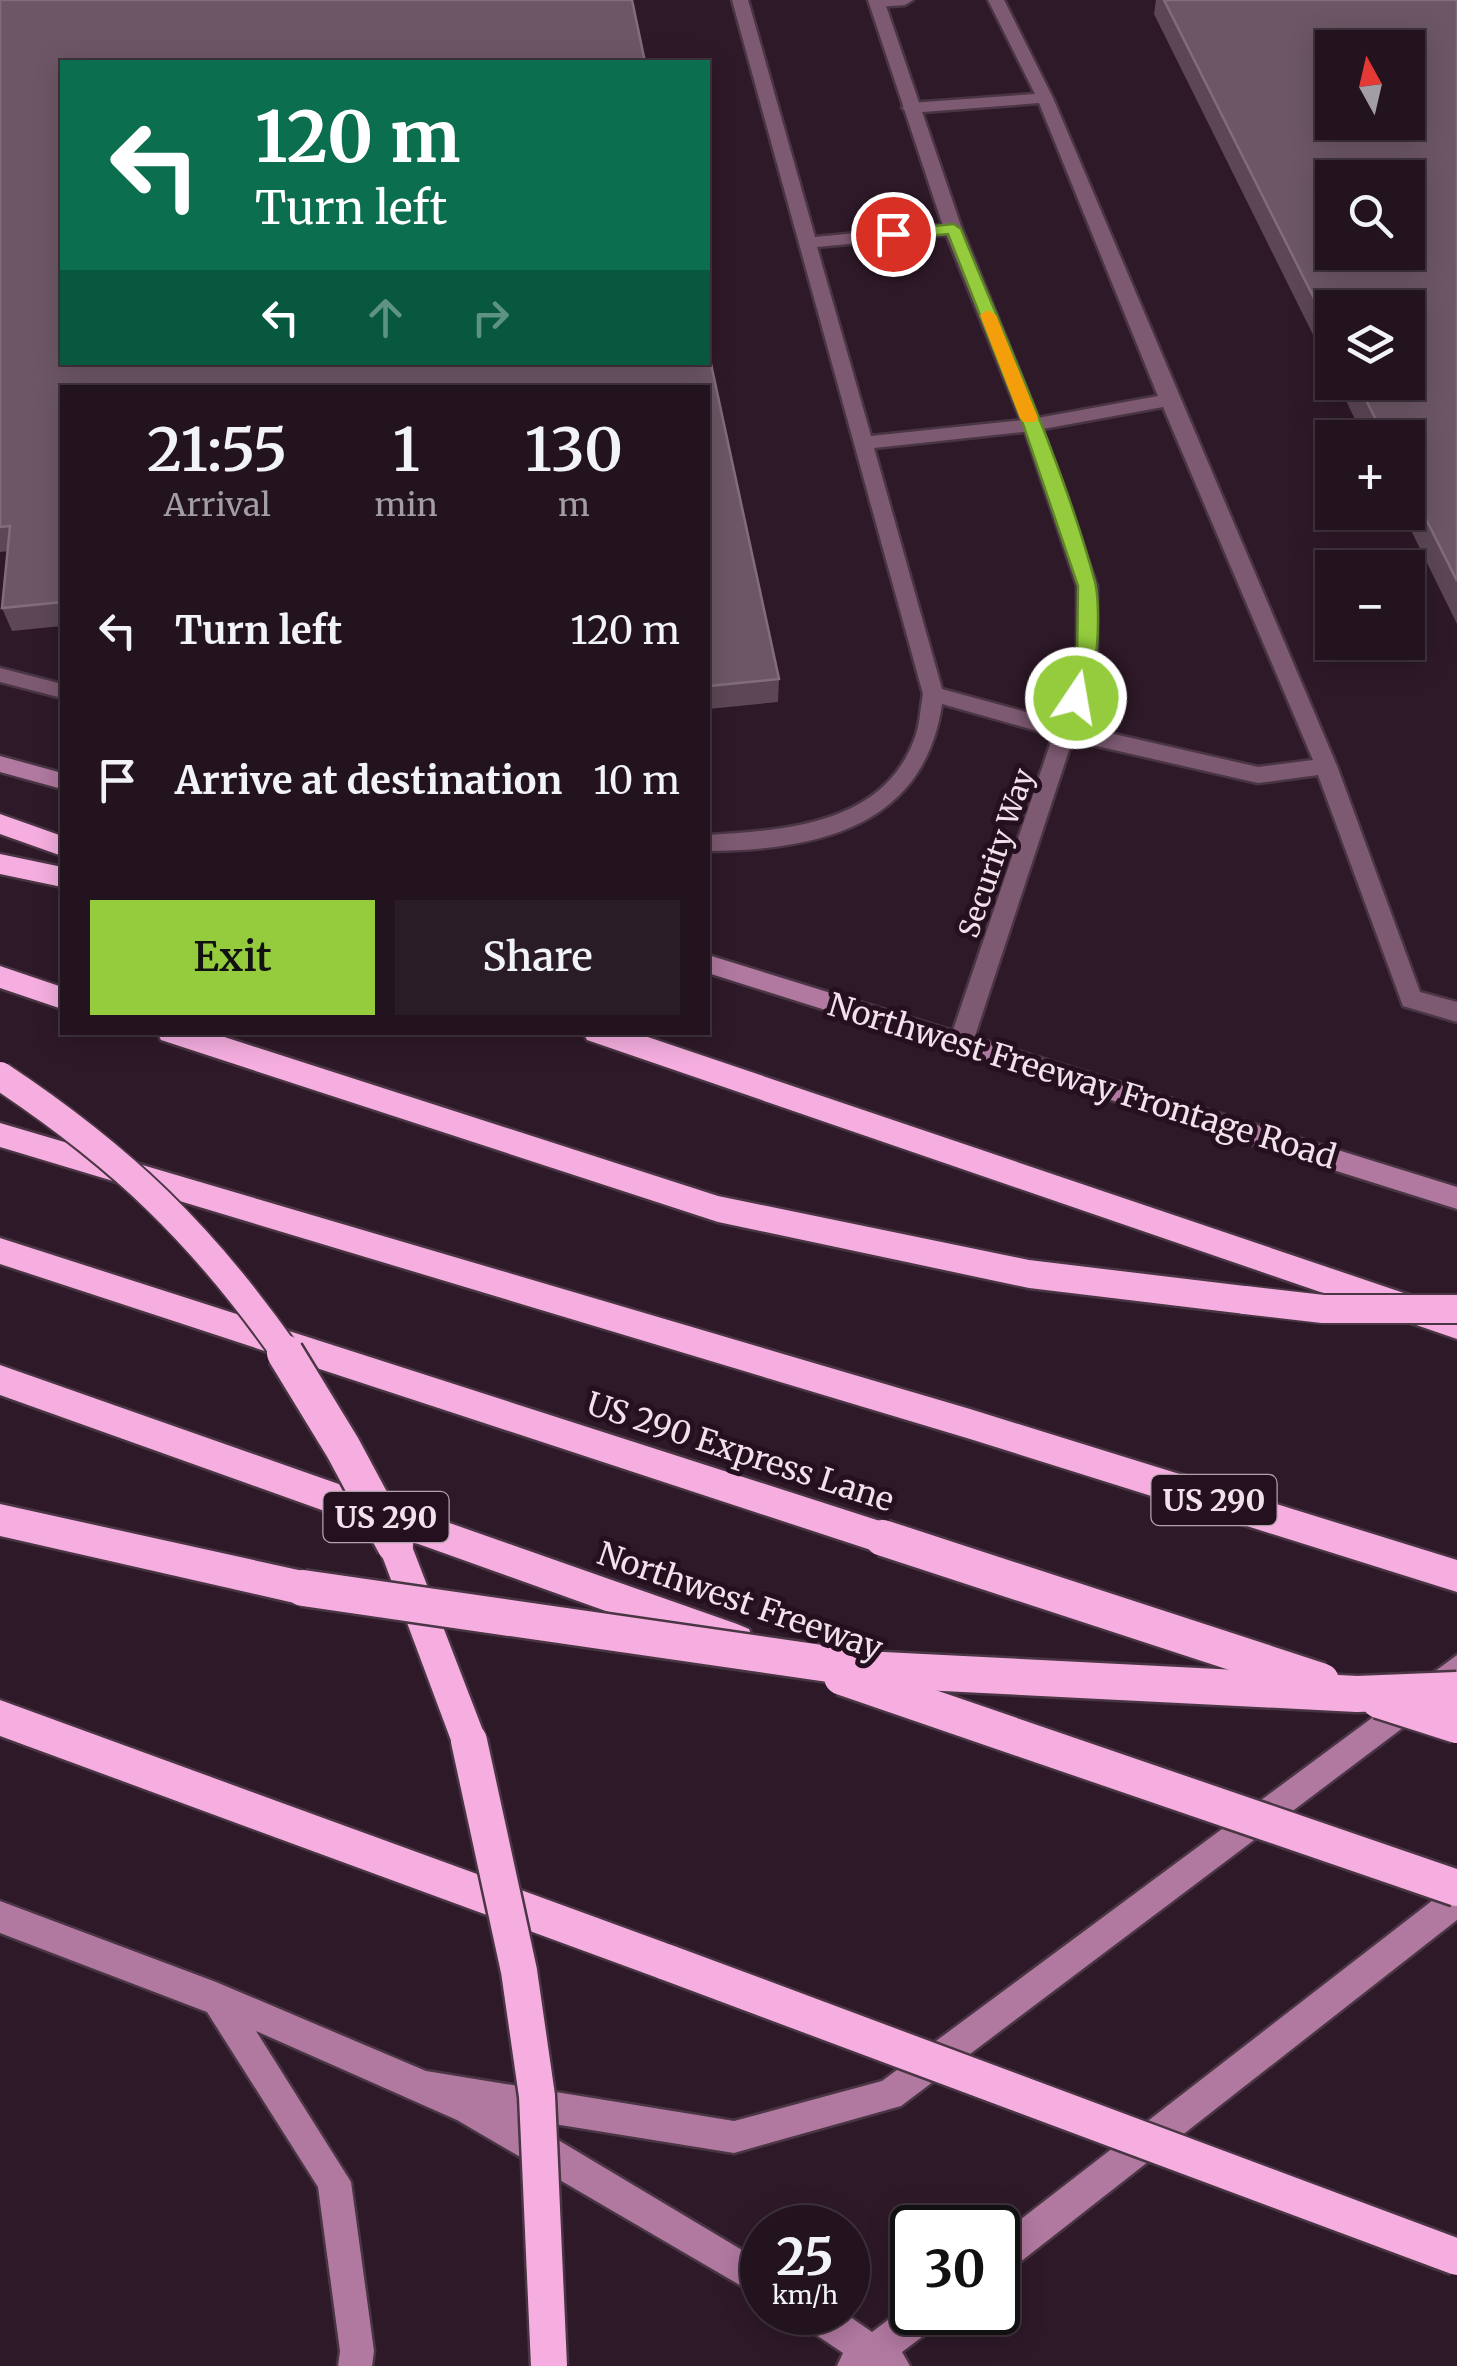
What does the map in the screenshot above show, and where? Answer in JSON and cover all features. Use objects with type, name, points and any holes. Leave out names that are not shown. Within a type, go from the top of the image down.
[{"type":"highway","points":[[0,824],[60,845]]},
{"type":"highway","points":[[0,864],[60,877]]},
{"type":"highway","points":[[0,978],[60,997]]},
{"type":"highway","points":[[180,1035],[738,1213],[1029,1274],[1323,1309],[1457,1309]]},
{"type":"highway","points":[[606,1035],[1457,1325]]},
{"type":"highway","points":[[0,1076],[146,1186],[257,1310],[307,1382],[394,1545],[468,1740],[519,1970],[537,2096],[549,2366]]},
{"type":"highway","name":"US 290","points":[[0,1135],[970,1424],[1457,1576]]},
{"type":"highway","name":"US 290 Express Lane","points":[[0,1250],[1457,1725]]},
{"type":"highway","name":"Northwest Freeway","points":[[0,1380],[773,1653],[1457,1888]]},
{"type":"highway","points":[[0,1520],[303,1588],[863,1669],[1357,1694],[1457,1690]]},
{"type":"highway","points":[[0,1718],[1457,2257]]},
{"type":"main road","points":[[0,764],[60,779]]},
{"type":"main road","name":"Northwest Freeway Frontage Road","points":[[710,965],[1457,1198]]},
{"type":"main road","points":[[426,2087],[734,2138],[890,2095],[1457,1669]]},
{"type":"main road","points":[[1020,2241],[1457,1901]]},
{"type":"main road","points":[[0,1918],[216,1998],[426,2087],[556,2155],[740,2268]]},
{"type":"main road","points":[[216,1998],[334,2182],[357,2352],[355,2366]]},
{"type":"main road","points":[[841,2335],[874,2361],[902,2335]]},
{"type":"street","points":[[710,843],[748,843],[824,832],[879,804],[908,776],[923,752],[932,722],[933,694],[740,0]]},
{"type":"street","points":[[876,1],[905,0]]},
{"type":"street","points":[[996,0],[1045,98],[1168,400],[1326,766],[1411,999],[1457,1012]]},
{"type":"street","name":"Security Way","points":[[876,1],[910,108],[1032,424],[1087,586],[1087,665],[961,1042]]},
{"type":"street","points":[[910,108],[1045,98]]},
{"type":"street","points":[[807,243],[954,229]]},
{"type":"street","points":[[864,443],[1032,424],[1168,400]]},
{"type":"street","points":[[0,675],[60,690]]},
{"type":"street","points":[[933,694],[1066,731],[1258,775],[1326,766]]},
{"type":"building","points":[[0,0],[632,0],[645,60],[60,60],[60,365],[710,365],[710,359],[779,679],[710,686],[710,385],[60,385],[60,602],[2,608],[10,526],[0,527]]},
{"type":"building","points":[[1164,0],[1457,0],[1457,581],[1425,517],[1425,420],[1376,420],[1366,400],[1425,400],[1425,290],[1315,290],[1315,300]]},
{"type":"slow traffic","points":[[988,315],[1029,418]]},
{"type":"route","points":[[893,234],[954,229],[1032,424],[1087,586],[1087,665],[1076,698]]}]
